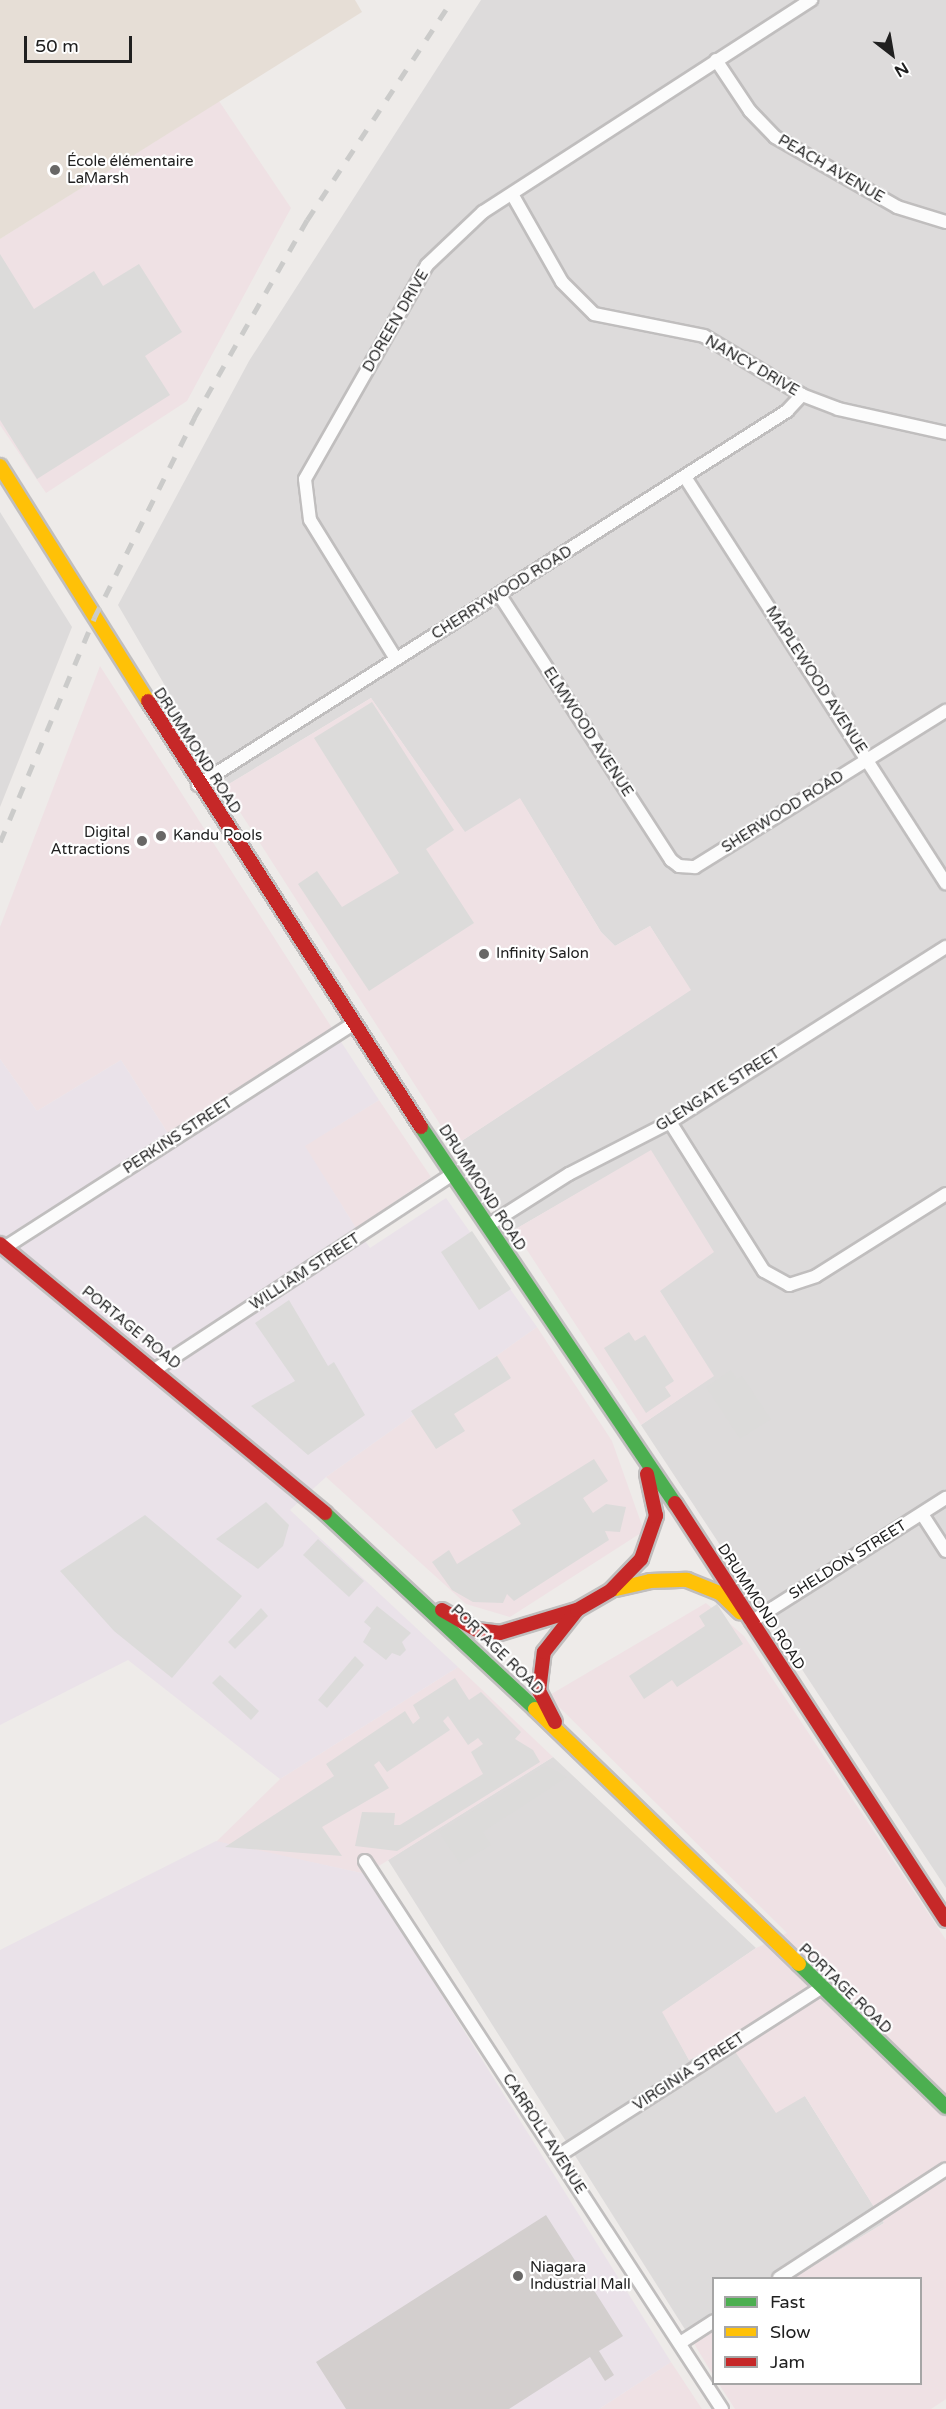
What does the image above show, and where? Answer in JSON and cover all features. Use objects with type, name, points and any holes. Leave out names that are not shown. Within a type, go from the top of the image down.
[{"type":"main road","name":"DRUMMOND ROAD","points":[[0,466],[198,785],[352,1024],[644,1460],[742,1602],[751,1622],[946,1920]]},
{"type":"main road","name":"PORTAGE ROAD","points":[[2,1246],[156,1369],[403,1583],[559,1728],[819,1989],[946,2107]]},
{"type":"main road","points":[[403,1583],[477,1630],[500,1633],[527,1629],[577,1610],[611,1590],[633,1572],[652,1536],[656,1516],[644,1460]]},
{"type":"main road","points":[[611,1590],[650,1581],[687,1580],[720,1593],[751,1622]]},
{"type":"main road","points":[[559,1728],[539,1691],[540,1672],[544,1652],[577,1610]]},
{"type":"street","name":"DOREEN DRIVE","points":[[396,659],[310,520],[305,479],[427,265],[483,212],[811,0]]},
{"type":"street","name":"PEACH AVENUE","points":[[716,60],[750,111],[775,137],[897,207],[946,222]]},
{"type":"street","name":"NANCY DRIVE","points":[[512,194],[562,282],[594,314],[704,336],[802,395],[838,409],[946,433]]},
{"type":"street","name":"CHERRYWOOD ROAD","points":[[198,785],[685,477],[787,411],[802,395]]},
{"type":"street","name":"MAPLEWOOD AVENUE","points":[[685,477],[946,883]]},
{"type":"street","name":"ELMWOOD AVENUE","points":[[499,594],[671,861],[679,866]]},
{"type":"street","name":"SHERWOOD ROAD","points":[[679,866],[695,867],[946,711]]},
{"type":"street","name":"GLENGATE STREET","points":[[487,1227],[569,1174],[669,1122],[946,947]]},
{"type":"street","name":"PERKINS STREET","points":[[2,1246],[352,1024]]},
{"type":"street","points":[[669,1122],[764,1271],[789,1284],[816,1276],[946,1194]]},
{"type":"street","name":"WILLIAM STREET","points":[[156,1369],[453,1174]]},
{"type":"street","name":"SHELDON STREET","points":[[751,1622],[946,1498]]},
{"type":"street","points":[[922,1514],[946,1551]]},
{"type":"street","name":"CARROLL AVENUE","points":[[365,1861],[722,2409]]},
{"type":"street","name":"VIRGINIA STREET","points":[[558,2156],[819,1989]]},
{"type":"street","points":[[781,2277],[946,2169]]},
{"type":"street","points":[[680,2343],[712,2322]]},
{"type":"shaded area","name":"École élémentaire LaMarsh","points":[[0,0],[355,0],[362,12],[0,239]]},
{"type":"shaded area","points":[[481,0],[946,0],[946,1888],[641,1425],[713,1376],[659,1290],[651,1151],[514,1230],[454,1146],[690,990],[650,926],[615,946],[601,932],[520,799],[465,833],[371,698],[224,787],[118,605],[249,361]]},
{"type":"shaded area","points":[[219,101],[291,208],[187,401],[46,493],[0,425],[0,239]]},
{"type":"shaded area","points":[[0,254],[34,309],[94,271],[103,286],[139,264],[182,332],[145,356],[170,395],[37,479],[0,420]]},
{"type":"shaded area","points":[[0,512],[72,627],[0,807]]},
{"type":"shaded area","points":[[100,666],[332,1028],[169,1135],[121,1060],[37,1111],[0,1059],[0,927]]},
{"type":"shaded area","points":[[371,698],[465,832],[520,798],[601,932],[615,946],[650,926],[691,990],[454,1146],[224,787]]},
{"type":"shaded area","points":[[372,702],[454,830],[426,849],[474,923],[369,991],[298,884],[317,871],[342,907],[399,873],[314,738]]},
{"type":"shaded area","points":[[332,1028],[379,1100],[305,1146],[356,1228],[370,1248],[446,1198],[537,1327],[326,1477],[290,1510],[458,1667],[280,1779],[128,1660],[0,1725],[0,1059],[37,1111],[121,1060],[169,1135]]},
{"type":"shaded area","points":[[379,1100],[431,1177],[356,1228],[304,1146]]},
{"type":"shaded area","points":[[651,1150],[714,1252],[660,1291],[714,1376],[641,1425],[514,1230]]},
{"type":"shaded area","points":[[472,1231],[511,1289],[479,1310],[441,1252]]},
{"type":"shaded area","points":[[289,1300],[328,1366],[334,1362],[365,1415],[308,1455],[251,1406],[295,1381],[255,1323]]},
{"type":"shaded area","points":[[537,1327],[612,1441],[644,1531],[510,1617],[466,1604],[326,1477]]},
{"type":"shaded area","points":[[629,1332],[635,1341],[645,1335],[674,1381],[665,1387],[671,1396],[646,1413],[604,1348]]},
{"type":"shaded area","points":[[497,1356],[511,1378],[454,1414],[465,1431],[436,1449],[411,1411]]},
{"type":"shaded area","points":[[731,1370],[737,1379],[742,1376],[771,1419],[740,1439],[706,1387]]},
{"type":"shaded area","points":[[594,1459],[608,1481],[583,1498],[593,1513],[606,1504],[626,1507],[620,1532],[605,1531],[609,1540],[514,1601],[507,1594],[503,1603],[473,1602],[452,1590],[432,1562],[449,1550],[457,1564],[521,1524],[512,1510]]},
{"type":"shaded area","points":[[266,1502],[289,1525],[283,1546],[258,1569],[216,1539]]},
{"type":"shaded area","points":[[145,1515],[242,1596],[172,1678],[114,1631],[60,1571]]},
{"type":"shaded area","points":[[318,1539],[364,1581],[349,1597],[303,1555]]},
{"type":"shaded area","points":[[706,1603],[744,1636],[946,1940],[946,2399],[931,2409],[735,2409],[720,2385],[922,2385],[922,2277],[796,2277],[884,2223],[805,2096],[776,2113],[728,2041],[689,2060],[662,2012],[756,1948],[787,1933],[548,1696]]},
{"type":"shaded area","points":[[717,1604],[743,1644],[677,1687],[672,1680],[644,1699],[629,1676],[705,1626],[699,1616]]},
{"type":"shaded area","points":[[377,1606],[411,1633],[402,1642],[406,1650],[400,1656],[392,1653],[386,1660],[363,1642],[371,1628],[364,1622]]},
{"type":"shaded area","points":[[261,1608],[268,1616],[235,1649],[228,1642]]},
{"type":"shaded area","points":[[355,1656],[364,1665],[327,1708],[318,1700]]},
{"type":"shaded area","points":[[458,1667],[553,1757],[366,1874],[216,1842],[280,1779]]},
{"type":"shaded area","points":[[220,1675],[259,1711],[251,1720],[212,1683]]},
{"type":"shaded area","points":[[455,1678],[469,1700],[481,1692],[521,1732],[515,1739],[533,1750],[540,1762],[397,1851],[355,1846],[362,1812],[395,1813],[394,1825],[400,1825],[483,1774],[471,1752],[483,1744],[478,1738],[468,1745],[448,1716],[443,1721],[450,1730],[387,1772],[379,1761],[374,1765],[389,1788],[322,1827],[342,1856],[225,1847],[334,1776],[326,1764],[405,1711],[413,1724],[420,1718],[413,1705]]},
{"type":"shaded area","points":[[553,1757],[756,1948],[663,2012],[689,2060],[728,2041],[805,2096],[884,2223],[796,2277],[712,2277],[712,2330],[693,2342],[388,1860]]},
{"type":"shaded area","points":[[546,1765],[567,1777],[483,1832],[491,1845],[460,1864],[439,1832]]},
{"type":"shaded area","name":"Niagara Industrial Mall","points":[[216,1841],[366,1874],[671,2362],[599,2409],[0,2409],[0,1950]]},
{"type":"shaded area","points":[[712,2330],[712,2373],[693,2342]]},
{"type":"shaded area","points":[[671,2362],[702,2409],[599,2409]]},
{"type":"building","name":"Niagara Industrial Mall","points":[[546,2215],[623,2336],[599,2351],[614,2375],[605,2381],[590,2357],[509,2409],[346,2409],[316,2362]]},
{"type":"railway","points":[[0,842],[94,618],[194,418],[307,220],[452,0]]},
{"type":"traffic: fast","points":[[421,1127],[675,1503]]},
{"type":"traffic: fast","points":[[325,1513],[535,1709]]},
{"type":"traffic: fast","points":[[799,1964],[946,2107]]},
{"type":"traffic: slow","points":[[0,466],[148,701]]},
{"type":"traffic: slow","points":[[616,1589],[650,1581],[687,1580],[720,1593],[740,1612]]},
{"type":"traffic: slow","points":[[535,1709],[799,1964]]},
{"type":"traffic: jam","points":[[148,701],[421,1127]]},
{"type":"traffic: jam","points":[[0,1244],[325,1513]]},
{"type":"traffic: jam","points":[[555,1722],[539,1691],[544,1652],[577,1610],[611,1590],[641,1559],[656,1516],[647,1474]]},
{"type":"traffic: jam","points":[[675,1503],[946,1920]]},
{"type":"traffic: jam","points":[[442,1610],[477,1630],[500,1633],[576,1610]]},
{"type":"place","name":"École élémentaire LaMarsh","points":[[55,170]]},
{"type":"place","name":"Kandu Pools","points":[[161,836]]},
{"type":"place","name":"Digital Attractions","points":[[142,841]]},
{"type":"place","name":"Infinity Salon","points":[[484,954]]},
{"type":"place","name":"Niagara Industrial Mall","points":[[518,2276]]}]
